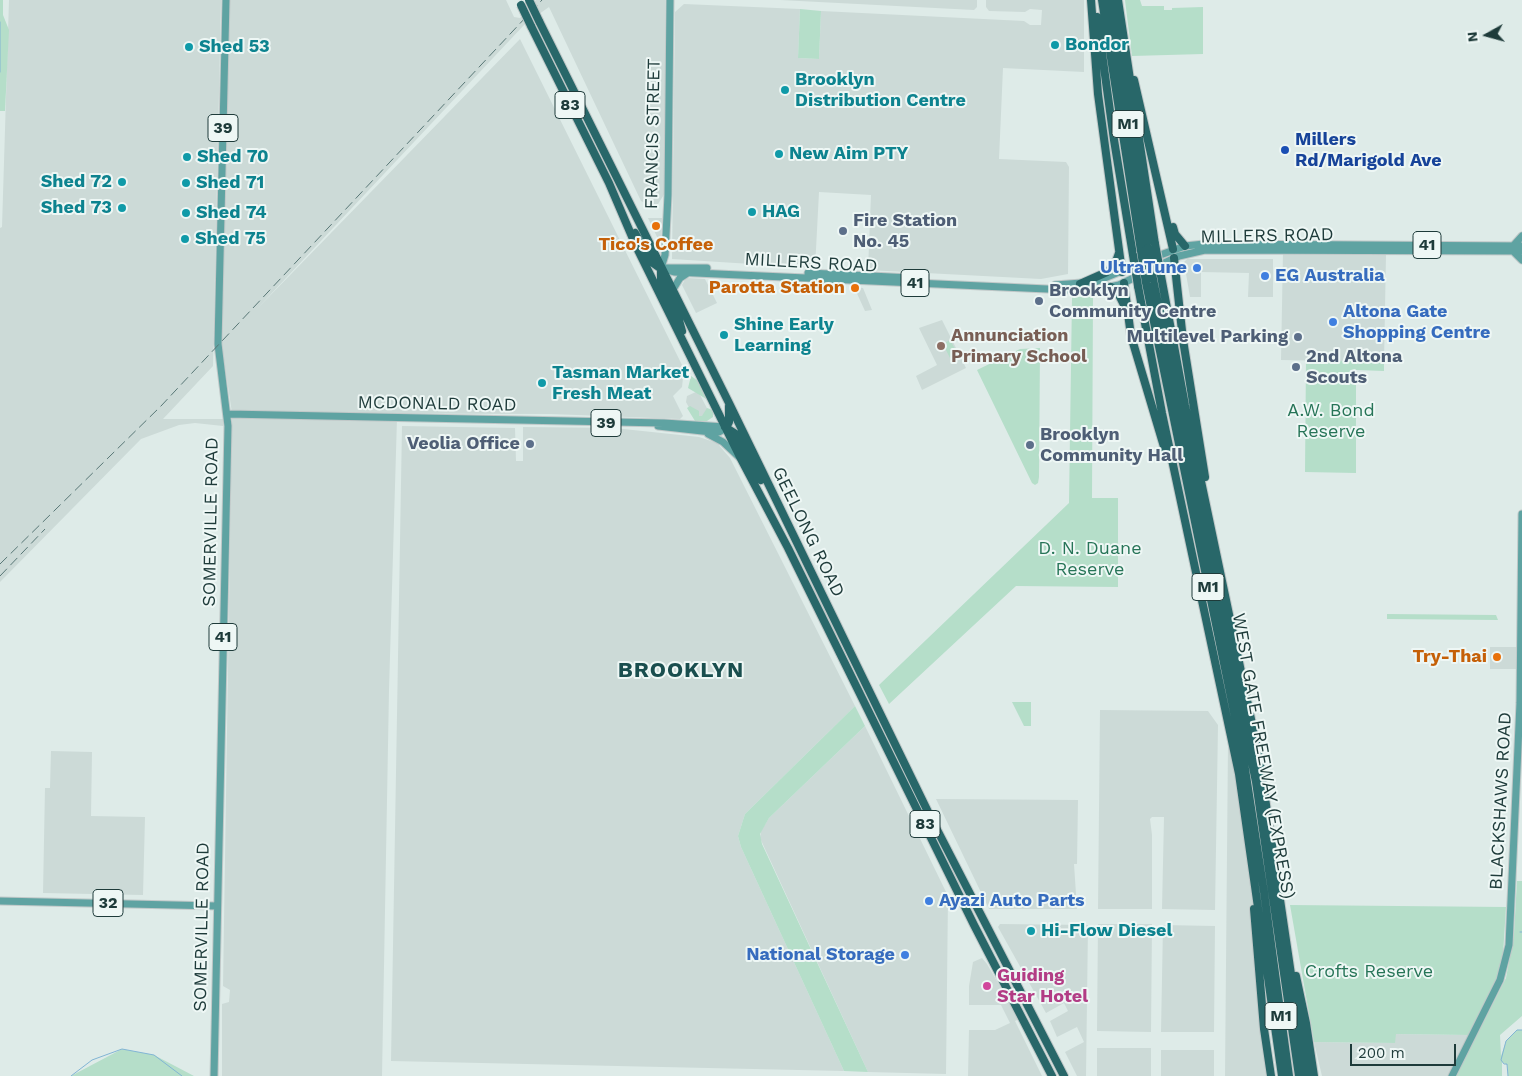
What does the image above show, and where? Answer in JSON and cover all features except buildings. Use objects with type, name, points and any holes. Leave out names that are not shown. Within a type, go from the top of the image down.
[{"type":"highway","name":"GEELONG ROAD","points":[[529,0],[984,922],[1064,1076]]},
{"type":"highway","name":"M1","points":[[1092,0],[1114,140],[1144,249],[1150,281],[1185,404],[1264,785],[1306,1076]]},
{"type":"highway","points":[[1092,0],[1098,94],[1122,272]]},
{"type":"highway","name":"WEST GATE FREEWAY (EXPRESS)","points":[[1102,0],[1144,249],[1243,756],[1263,882],[1289,1076]]},
{"type":"highway","name":"WEST GATE FREEWAY (EXPRESS)","points":[[1110,0],[1144,249]]},
{"type":"highway","name":"M1","points":[[1118,0],[1124,37],[1144,249]]},
{"type":"highway","name":"GEELONG ROAD","points":[[520,3],[717,411],[788,548],[975,927],[1052,1076]]},
{"type":"highway","points":[[1124,37],[1173,249]]},
{"type":"highway","points":[[1156,172],[1175,234],[1185,246]]},
{"type":"highway","points":[[608,183],[648,260],[661,268],[660,283],[679,320],[684,342]]},
{"type":"highway","points":[[1080,284],[1107,272],[1115,264],[1120,251]]},
{"type":"highway","points":[[1174,258],[1187,368],[1206,488],[1222,561],[1226,597]]},
{"type":"highway","name":"M1","points":[[1150,281],[1162,413],[1242,796],[1282,1076]]},
{"type":"highway","name":"WEST GATE FREEWAY (EXPRESS)","points":[[1150,281],[1256,782],[1299,1076]]},
{"type":"highway","points":[[1124,282],[1134,347],[1183,507]]},
{"type":"highway","points":[[1111,287],[1117,291],[1128,311]]},
{"type":"highway","points":[[729,403],[729,422],[726,427],[736,434],[768,494],[778,505]]},
{"type":"highway","points":[[788,548],[796,543]]},
{"type":"highway","points":[[1242,796],[1264,1029],[1271,1076]]},
{"type":"highway","points":[[975,927],[984,922]]},
{"type":"highway","points":[[1288,946],[1306,1023],[1314,1076]]},
{"type":"main road","name":"SOMERVILLE ROAD","points":[[214,1076],[228,414],[218,347],[226,0]]},
{"type":"main road","name":"FRANCIS STREET","points":[[661,268],[665,255],[668,207],[670,0]]},
{"type":"main road","points":[[667,234],[670,266]]},
{"type":"main road","points":[[1522,236],[1513,249],[1522,260]]},
{"type":"main road","points":[[648,241],[658,246],[666,243]]},
{"type":"main road","name":"MILLERS ROAD","points":[[661,268],[670,266],[690,270],[1059,285],[1101,281],[1173,249],[1204,244],[1513,249],[1522,251]]},
{"type":"main road","name":"MILLERS ROAD","points":[[661,268],[1084,291],[1111,287],[1174,258],[1205,250],[1280,246]]},
{"type":"main road","name":"MILLERS ROAD","points":[[1513,249],[1522,246]]},
{"type":"main road","points":[[1173,249],[1174,258]]},
{"type":"main road","points":[[672,291],[680,278],[690,270]]},
{"type":"main road","points":[[1122,272],[1124,282]]},
{"type":"main road","points":[[703,428],[712,421],[717,411]]},
{"type":"main road","name":"MCDONALD ROAD","points":[[228,414],[645,424],[703,428],[719,432],[726,427]]},
{"type":"main road","name":"39","points":[[703,428],[723,442],[741,459]]},
{"type":"main road","name":"BLACKSHAWS ROAD","points":[[1452,1076],[1500,980],[1509,945],[1520,704],[1522,514]]},
{"type":"main road","name":"32","points":[[0,901],[217,906]]},
{"type":"shaded area","points":[[9,0],[221,0],[213,366],[163,419],[224,419],[223,426],[195,423],[179,425],[141,439],[0,582],[0,228],[2,227]]},
{"type":"shaded area","points":[[229,0],[506,0],[514,17],[520,18],[536,0],[665,0],[665,193],[658,204],[649,205],[641,201],[549,7],[525,24],[255,311],[520,39],[684,369],[682,387],[673,396],[683,416],[680,419],[551,414],[232,413],[222,347]]},
{"type":"shaded area","points":[[780,0],[977,0],[977,7],[974,10]]},
{"type":"shaded area","points":[[986,0],[1084,0],[1084,72],[1003,68],[999,159],[1066,162],[1069,167],[1068,274],[1041,279],[868,270],[871,195],[819,192],[815,268],[672,259],[675,12],[684,4],[800,9],[798,58],[819,59],[821,11],[1024,21],[1030,25],[1041,25],[1042,10],[1030,9],[1025,12],[989,11],[986,7]]},
{"type":"shaded area","points":[[648,218],[662,218],[661,238],[658,239]]},
{"type":"shaded area","name":"Altona Gate Shopping Centre","points":[[1283,252],[1386,255],[1384,362],[1281,360]]},
{"type":"shaded area","points":[[1187,259],[1273,259],[1273,297],[1248,297],[1249,273],[1201,272],[1201,297],[1190,297],[1184,262]]},
{"type":"shaded area","points":[[686,278],[705,279],[717,303],[696,313],[682,285]]},
{"type":"shaded area","points":[[854,287],[863,288],[872,310],[865,311]]},
{"type":"shaded area","name":"Annunciation Primary School","points":[[942,320],[966,368],[922,390],[916,376],[937,365],[919,328]]},
{"type":"shaded area","points":[[698,391],[710,414],[695,419],[686,402],[687,396]]},
{"type":"shaded area","points":[[232,414],[397,418],[389,690],[382,1076],[222,1076],[222,1004],[229,1002],[230,990],[223,986]]},
{"type":"shaded area","points":[[402,426],[515,428],[516,461],[523,461],[523,427],[614,428],[699,437],[717,443],[730,458],[855,706],[745,814],[738,836],[741,847],[844,1071],[391,1061]]},
{"type":"shaded area","points":[[1490,647],[1518,647],[1518,669],[1490,669]]},
{"type":"shaded area","points":[[1100,710],[1208,711],[1218,725],[1215,910],[1162,909],[1164,817],[1152,817],[1150,819],[1152,835],[1152,909],[1098,909]]},
{"type":"shaded area","points":[[865,726],[948,896],[946,1074],[868,1072],[760,838],[761,831],[769,818]]},
{"type":"shaded area","points":[[1228,742],[1230,742],[1239,797],[1256,931],[1269,1076],[1225,1076]]},
{"type":"shaded area","points":[[51,751],[92,752],[91,816],[145,817],[143,895],[43,893],[45,788],[50,788]]},
{"type":"shaded area","points":[[936,799],[1078,800],[1077,864],[1074,864],[1077,909],[989,909]]},
{"type":"shaded area","points":[[1000,924],[1088,925],[1086,1076],[1077,1076],[1065,1052],[1084,1042],[1077,1027],[1057,1037],[1050,1021],[1068,1011],[1064,1003],[1046,1013],[998,927]]},
{"type":"shaded area","points":[[1098,924],[1152,924],[1151,1032],[1097,1031]]},
{"type":"shaded area","points":[[1163,925],[1215,926],[1214,1032],[1161,1032]]},
{"type":"shaded area","points":[[982,958],[1019,1019],[1015,1021],[1042,1076],[968,1076],[969,1030],[995,1030],[1010,1023],[1001,1005],[969,1005],[969,986],[973,962]]},
{"type":"shaded area","points":[[1395,1034],[1469,1035],[1448,1076],[1322,1076],[1314,1042],[1395,1043]]},
{"type":"shaded area","points":[[1097,1048],[1151,1048],[1151,1076],[1097,1076]]},
{"type":"shaded area","points":[[1161,1050],[1214,1050],[1214,1076],[1161,1076]]},
{"type":"green space","points":[[0,0],[3,0],[3,15],[9,30],[5,111],[0,111]]},
{"type":"green space","points":[[1125,0],[1140,0],[1142,6],[1164,6],[1164,10],[1203,7],[1203,54],[1132,56]]},
{"type":"green space","points":[[800,9],[821,11],[819,59],[798,58]]},
{"type":"green space","name":"D. N. Duane Reserve","points":[[1072,297],[1093,297],[1092,498],[1118,498],[1118,587],[1016,586],[889,704],[879,685],[1069,503]]},
{"type":"green space","points":[[950,340],[958,354],[950,358],[943,344]]},
{"type":"green space","points":[[1040,348],[1039,477],[1038,483],[1035,485],[1032,483],[977,370],[1020,349]]},
{"type":"green space","name":"A.W. Bond Reserve","points":[[1306,360],[1384,362],[1384,371],[1356,370],[1356,473],[1305,472]]},
{"type":"green space","points":[[691,376],[701,383],[708,400],[688,388]]},
{"type":"green space","points":[[690,406],[699,411],[699,416],[702,416],[707,408],[713,410],[713,417],[707,421],[695,421],[687,408]]},
{"type":"green space","points":[[1387,614],[1496,615],[1498,620],[1387,619]]},
{"type":"green space","points":[[1012,702],[1031,702],[1031,726],[1024,726]]},
{"type":"green space","points":[[855,706],[865,726],[769,818],[760,834],[762,844],[868,1072],[844,1071],[741,847],[738,836],[745,814]]},
{"type":"green space","points":[[1517,881],[1522,881],[1522,1016],[1500,1035],[1501,1056],[1506,1041],[1517,1030],[1522,1030],[1522,1076],[1508,1076],[1507,1065],[1502,1062],[1502,1076],[1456,1076],[1506,978],[1514,934]]},
{"type":"green space","name":"Crofts Reserve","points":[[1290,905],[1506,907],[1502,970],[1469,1035],[1396,1034],[1395,1043],[1314,1042]]},
{"type":"green space","points":[[122,1049],[154,1055],[194,1076],[71,1076]]},
{"type":"waterway","points":[[0,22],[0,72]]},
{"type":"waterway","points":[[1508,1076],[1507,1064],[1504,1064],[1501,1060],[1506,1041],[1517,1030],[1522,1030]]},
{"type":"waterway","points":[[71,1076],[92,1060],[122,1049],[154,1055],[182,1076]]},
{"type":"railway","points":[[0,564],[161,406],[542,0]]},
{"type":"railway","points":[[0,576],[45,529]]},
{"type":"place","name":"Bondor","points":[[1055,45]]},
{"type":"place","name":"Shed 53","points":[[189,47]]},
{"type":"place","name":"Brooklyn Distribution Centre","points":[[785,90]]},
{"type":"place","name":"Millers Rd/Marigold Ave","points":[[1285,150]]},
{"type":"place","name":"New Aim PTY","points":[[779,154]]},
{"type":"place","name":"Shed 70","points":[[187,157]]},
{"type":"place","name":"Shed 72","points":[[122,182]]},
{"type":"place","name":"Shed 71","points":[[186,183]]},
{"type":"place","name":"Shed 73","points":[[122,208]]},
{"type":"place","name":"HAG","points":[[752,212]]},
{"type":"place","name":"Shed 74","points":[[186,213]]},
{"type":"place","name":"Tico's Coffee","points":[[656,226]]},
{"type":"place","name":"Fire Station No. 45","points":[[843,231]]},
{"type":"place","name":"Shed 75","points":[[185,239]]},
{"type":"place","name":"UltraTune","points":[[1197,268]]},
{"type":"place","name":"EG Australia","points":[[1265,276]]},
{"type":"place","name":"Parotta Station","points":[[855,288]]},
{"type":"place","name":"Brooklyn Community Centre","points":[[1039,301]]},
{"type":"place","name":"Altona Gate Shopping Centre","points":[[1333,322]]},
{"type":"place","name":"Shine Early Learning","points":[[724,335]]},
{"type":"place","name":"Multilevel Parking","points":[[1298,337]]},
{"type":"place","name":"Annunciation Primary School","points":[[941,346]]},
{"type":"place","name":"2nd Altona Scouts","points":[[1296,367]]},
{"type":"place","name":"Tasman Market Fresh Meat","points":[[542,383]]},
{"type":"place","name":"Veolia Office","points":[[530,444]]},
{"type":"place","name":"Brooklyn Community Hall","points":[[1030,445]]},
{"type":"place","name":"Try-Thai","points":[[1497,657]]},
{"type":"place","name":"Ayazi Auto Parts","points":[[929,901]]},
{"type":"place","name":"Hi-Flow Diesel","points":[[1031,931]]},
{"type":"place","name":"National Storage","points":[[905,955]]},
{"type":"place","name":"Guiding Star Hotel","points":[[987,986]]},
{"type":"district","name":"BROOKLYN","points":[[681,671]]}]
